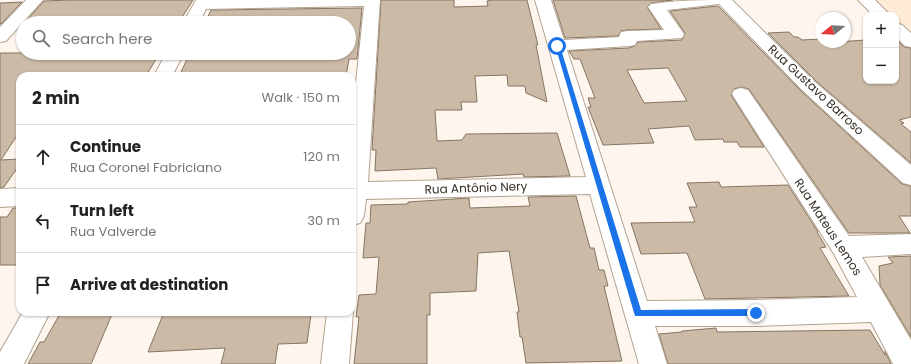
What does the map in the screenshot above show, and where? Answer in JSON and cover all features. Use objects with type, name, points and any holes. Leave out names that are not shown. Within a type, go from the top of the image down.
[{"type":"street","points":[[20,16],[35,0]]},
{"type":"street","points":[[195,16],[202,2],[372,0],[356,170]]},
{"type":"street","points":[[543,0],[653,364]]},
{"type":"street","points":[[557,46],[629,41],[627,36],[676,34],[656,7],[718,0]]},
{"type":"street","name":"Rua Gustavo Barroso","points":[[723,0],[736,11],[776,54],[911,177]]},
{"type":"street","points":[[866,0],[879,12]]},
{"type":"street","points":[[0,37],[16,20]]},
{"type":"street","points":[[899,31],[911,42]]},
{"type":"street","points":[[165,72],[171,60]]},
{"type":"street","name":"Rua Mateus Lemos","points":[[741,94],[843,247],[909,364]]},
{"type":"street","name":"Rua Antônio Nery","points":[[356,191],[599,185]]},
{"type":"street","points":[[0,198],[16,198]]},
{"type":"street","points":[[843,247],[911,244]]},
{"type":"street","points":[[638,314],[756,313],[879,309]]},
{"type":"street","points":[[9,364],[34,316]]},
{"type":"street","points":[[335,364],[340,316]]},
{"type":"shaded area","points":[[876,0],[911,0],[911,34],[899,23],[899,12],[888,12]]},
{"type":"building","points":[[193,0],[183,16],[30,16],[44,1]]},
{"type":"building","points":[[381,0],[454,0],[454,7],[488,6],[487,1],[493,0],[527,0],[538,45],[536,45],[547,102],[526,93],[525,86],[508,86],[507,75],[475,76],[477,102],[461,102],[462,110],[435,110],[437,141],[462,140],[466,134],[557,133],[570,176],[524,177],[523,174],[438,179],[436,168],[375,171],[376,150],[372,150]]},
{"type":"building","points":[[553,0],[673,0],[651,3],[647,7],[661,29],[627,30],[621,31],[618,36],[565,38]]},
{"type":"building","points":[[22,2],[1,24],[0,24],[0,3]]},
{"type":"building","points":[[718,6],[801,91],[902,184],[911,186],[911,216],[899,216],[910,233],[849,233],[749,89],[741,87],[734,89],[731,95],[764,147],[740,147],[737,142],[724,142],[723,139],[695,140],[689,126],[648,129],[654,143],[603,145],[588,107],[591,107],[588,98],[595,98],[580,59],[574,59],[569,51],[629,48],[635,46],[638,42],[682,40],[685,33],[670,11]],"holes":[[[668,68],[687,101],[644,103],[627,70]]]},
{"type":"building","points":[[362,8],[357,59],[356,16],[208,16],[211,10]]},
{"type":"building","points":[[789,32],[794,37],[798,37],[802,40],[815,39],[815,48],[851,48],[851,41],[863,40],[863,84],[899,84],[899,42],[904,47],[911,48],[911,117],[899,120],[904,123],[901,124],[911,132],[911,163],[816,81],[768,33]]},
{"type":"building","points":[[0,53],[16,53],[16,60],[156,60],[148,72],[16,72],[16,137],[1,160],[16,159],[16,170],[4,187],[0,188]]},
{"type":"building","points":[[187,60],[349,60],[347,72],[181,72]]},
{"type":"building","points":[[719,182],[721,187],[788,185],[818,232],[826,247],[820,248],[849,296],[705,299],[687,253],[641,254],[631,223],[695,222],[689,207],[697,207],[687,183]]},
{"type":"building","points":[[576,196],[590,248],[594,248],[599,270],[604,270],[608,286],[604,286],[622,361],[526,363],[522,337],[520,337],[517,312],[519,312],[509,251],[478,253],[476,291],[430,293],[430,315],[427,315],[427,364],[354,364],[359,317],[356,317],[359,295],[376,294],[379,257],[363,258],[366,223],[370,223],[371,205],[408,204],[408,202],[469,198],[470,208],[530,206],[528,197]]},
{"type":"building","points":[[13,208],[16,208],[16,265],[0,265],[0,217],[7,217]]},
{"type":"building","points":[[911,256],[911,337],[880,285],[879,266],[893,263],[888,257]]},
{"type":"building","points":[[59,316],[111,316],[91,364],[28,364],[40,342],[44,342]]},
{"type":"building","points":[[162,316],[311,316],[307,343],[278,344],[275,364],[221,364],[225,348],[148,352]]},
{"type":"building","points":[[716,328],[717,332],[870,330],[885,355],[885,351],[891,364],[668,364],[659,334]]},
{"type":"route","points":[[557,46],[638,314],[756,313]]}]
